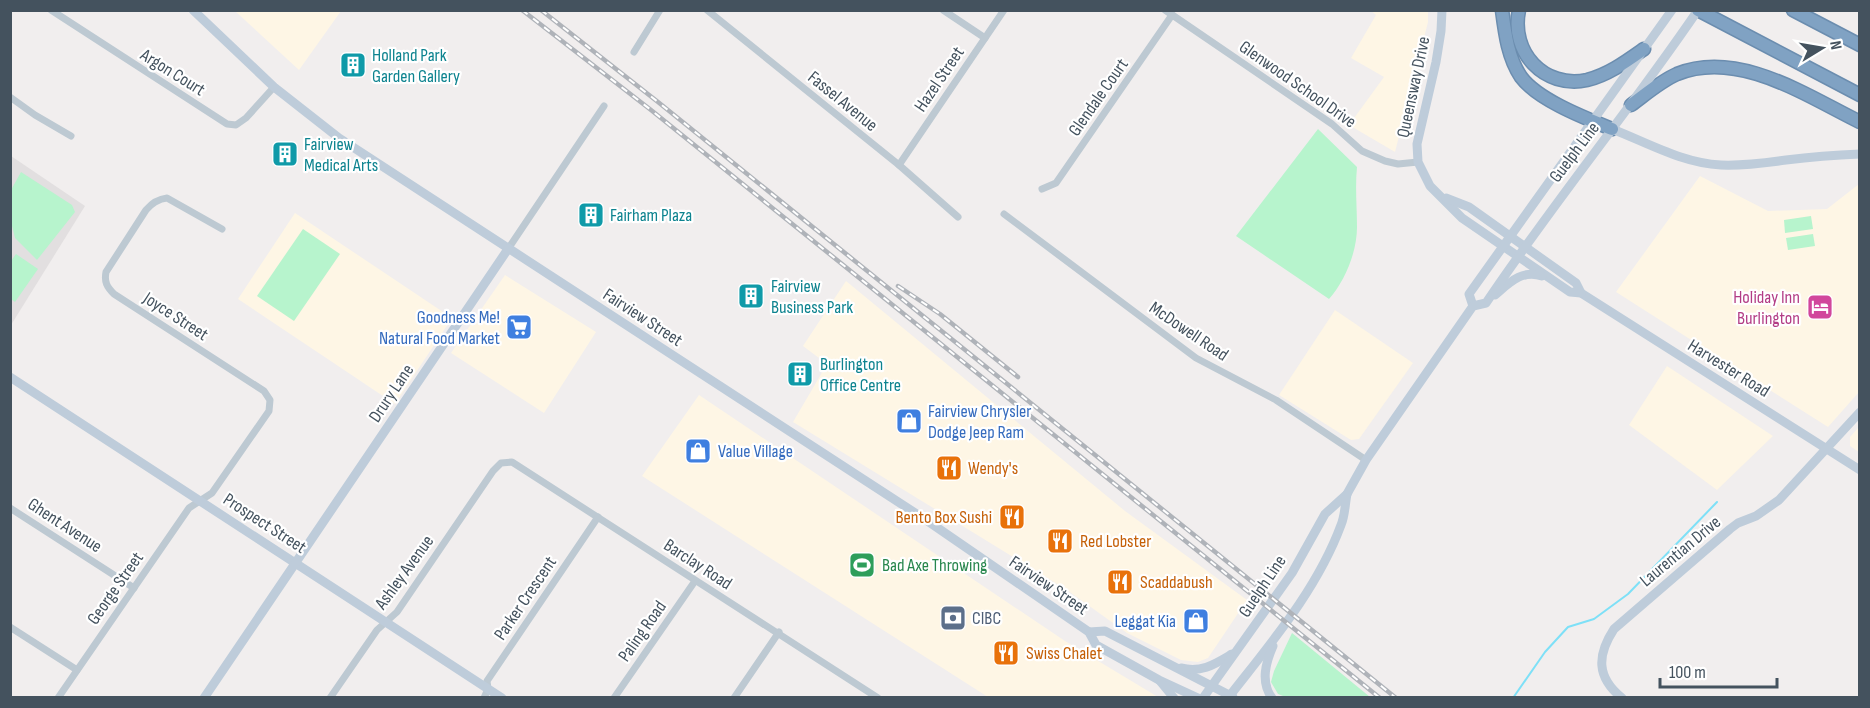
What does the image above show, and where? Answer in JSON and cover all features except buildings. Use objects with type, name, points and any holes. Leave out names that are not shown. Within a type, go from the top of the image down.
[{"type":"highway","points":[[1502,10],[1511,58],[1521,77],[1541,96],[1612,129]]},
{"type":"highway","points":[[1520,10],[1518,33],[1522,48],[1532,63],[1548,76],[1569,82],[1586,80],[1612,70],[1644,48]]},
{"type":"highway","points":[[1698,10],[1860,95]]},
{"type":"highway","points":[[1793,10],[1860,45]]},
{"type":"highway","points":[[1631,105],[1679,73],[1702,66],[1726,67],[1757,74],[1784,84],[1860,122]]},
{"type":"main road","name":"Fairview Street","points":[[193,10],[274,87],[339,138],[930,523],[1089,632],[1096,645],[1159,680],[1198,698]]},
{"type":"main road","name":"Queensway Drive","points":[[1442,10],[1436,62],[1417,144],[1419,162],[1430,186],[1462,218],[1504,246]]},
{"type":"main road","name":"Guelph Line","points":[[1203,698],[1292,573],[1325,514],[1347,494],[1366,460],[1473,306],[1469,294],[1672,10]]},
{"type":"main road","name":"Guelph Line","points":[[1486,303],[1518,255],[1631,105],[1698,10]]},
{"type":"main road","points":[[1612,129],[1669,154],[1720,165],[1750,165],[1829,155],[1860,154]]},
{"type":"main road","points":[[1443,198],[1469,207],[1510,237]]},
{"type":"main road","name":"Harvester Road","points":[[1510,237],[1576,283],[1581,293]]},
{"type":"main road","name":"Harvester Road","points":[[1504,246],[1570,292],[1581,293],[1860,470]]},
{"type":"main road","name":"Drury Lane","points":[[204,698],[508,249]]},
{"type":"main road","points":[[1473,306],[1486,303],[1513,279],[1521,275],[1538,274],[1553,280]]},
{"type":"main road","name":"Prospect Street","points":[[10,377],[296,563],[486,693],[502,698]]},
{"type":"main road","name":"Laurentian Drive","points":[[1622,698],[1614,691],[1604,675],[1600,658],[1605,643],[1614,629],[1730,529],[1756,516],[1779,500],[1860,412]]},
{"type":"main road","name":"Guelph Line","points":[[1231,697],[1315,580],[1342,524],[1347,494]]},
{"type":"main road","name":"Fairview Street","points":[[1089,632],[1105,631],[1231,697]]},
{"type":"main road","points":[[1272,698],[1266,687],[1266,668],[1278,634]]},
{"type":"main road","points":[[1171,666],[1196,670],[1208,669],[1236,651]]},
{"type":"main road","points":[[1159,680],[1174,698]]},
{"type":"street","name":"Argon Court","points":[[51,10],[227,124],[236,125],[246,118],[274,87]]},
{"type":"street","points":[[633,52],[660,10]]},
{"type":"street","name":"Fassel Avenue","points":[[707,10],[900,165],[958,217]]},
{"type":"street","points":[[943,10],[985,38]]},
{"type":"street","name":"Hazel Street","points":[[900,165],[1004,10]]},
{"type":"street","name":"Glenwood School Drive","points":[[1165,10],[1332,124],[1362,151],[1398,164],[1419,162]]},
{"type":"street","name":"Glendale Court","points":[[1042,189],[1056,183],[1172,15]]},
{"type":"street","points":[[10,97],[71,136]]},
{"type":"street","name":"Drury Lane","points":[[508,249],[604,106]]},
{"type":"street","name":"Joyce Street","points":[[200,500],[212,493],[269,411],[270,400],[264,391],[114,294],[106,285],[105,278],[106,272],[150,204],[161,199],[167,198],[222,229]]},
{"type":"street","name":"McDowell Road","points":[[1004,214],[1196,358],[1276,400],[1366,460]]},
{"type":"street","name":"Barclay Road","points":[[501,463],[512,462],[695,581],[779,632],[866,694],[878,698]]},
{"type":"street","name":"Ashley Avenue","points":[[330,698],[377,630],[397,612],[493,471],[501,463]]},
{"type":"street","name":"George Street","points":[[58,698],[189,508],[200,500]]},
{"type":"street","name":"Ghent Avenue","points":[[10,508],[134,588]]},
{"type":"street","name":"Parker Crescent","points":[[486,693],[487,681],[598,517]]},
{"type":"street","name":"Paling Road","points":[[614,698],[695,581]]},
{"type":"street","points":[[10,627],[77,670]]},
{"type":"street","points":[[734,698],[779,632]]},
{"type":"shaded area","points":[[235,11],[341,11],[299,70]]},
{"type":"shaded area","points":[[1371,11],[1428,11],[1428,22],[1395,152],[1349,125],[1384,77],[1351,58],[1376,15]]},
{"type":"shaded area","points":[[11,156],[85,206],[11,325]]},
{"type":"shaded area","points":[[1700,176],[1768,211],[1827,209],[1859,184],[1859,392],[1828,427],[1616,292]]},
{"type":"shaded area","points":[[295,213],[452,318],[395,404],[238,299]]},
{"type":"shaded area","points":[[505,275],[596,332],[544,413],[451,353]]},
{"type":"shaded area","points":[[846,281],[1125,511],[1247,600],[1208,658],[1198,662],[1181,660],[1127,633],[1067,590],[793,422],[827,364],[803,346]]},
{"type":"shaded area","points":[[1335,310],[1413,363],[1359,439],[1351,440],[1279,395]]},
{"type":"shaded area","points":[[1667,366],[1773,436],[1717,490],[1629,425]]},
{"type":"shaded area","points":[[699,395],[1065,641],[1158,697],[988,697],[642,476]]},
{"type":"shaded area","points":[[1859,427],[1859,452],[1850,446],[1850,437]]},
{"type":"green space","points":[[1318,129],[1357,167],[1355,246],[1345,275],[1329,299],[1236,236]]},
{"type":"green space","points":[[21,172],[72,205],[75,212],[37,260],[15,238],[11,222],[11,190]]},
{"type":"green space","points":[[1811,216],[1813,229],[1785,233],[1784,220]]},
{"type":"green space","points":[[303,229],[340,254],[294,321],[257,296]]},
{"type":"green space","points":[[1813,234],[1815,246],[1788,250],[1786,238]]},
{"type":"green space","points":[[16,254],[38,269],[15,302],[11,299],[11,261]]},
{"type":"green space","points":[[1292,633],[1370,697],[1288,698],[1278,694],[1271,682]]},
{"type":"waterway","points":[[1513,698],[1545,652],[1568,627],[1594,619],[1628,594],[1717,502]]},
{"type":"railway","points":[[522,10],[651,110],[1380,698]]},
{"type":"railway","points":[[541,10],[1396,698]]},
{"type":"railway","points":[[898,286],[940,314],[1018,377]]},
{"type":"place","name":"Holland Park Garden Gallery","points":[[353,65]]},
{"type":"place","name":"Fairview Medical Arts","points":[[285,154]]},
{"type":"place","name":"Fairham Plaza","points":[[591,215]]},
{"type":"place","name":"Fairview Business Park","points":[[751,296]]},
{"type":"place","name":"Holiday Inn Burlington","points":[[1820,307]]},
{"type":"place","name":"Goodness Me! Natural Food Market","points":[[519,327]]},
{"type":"place","name":"Burlington Office Centre","points":[[800,374]]},
{"type":"place","name":"Fairview Chrysler Dodge Jeep Ram","points":[[909,421]]},
{"type":"place","name":"Value Village","points":[[698,451]]},
{"type":"place","name":"Wendy's","points":[[949,468]]},
{"type":"place","name":"Bento Box Sushi","points":[[1012,517]]},
{"type":"place","name":"Red Lobster","points":[[1060,541]]},
{"type":"place","name":"Bad Axe Throwing","points":[[862,565]]},
{"type":"place","name":"Scaddabush","points":[[1120,582]]},
{"type":"place","name":"CIBC","points":[[953,618]]},
{"type":"place","name":"Leggat Kia","points":[[1196,621]]},
{"type":"place","name":"Swiss Chalet","points":[[1006,653]]}]
